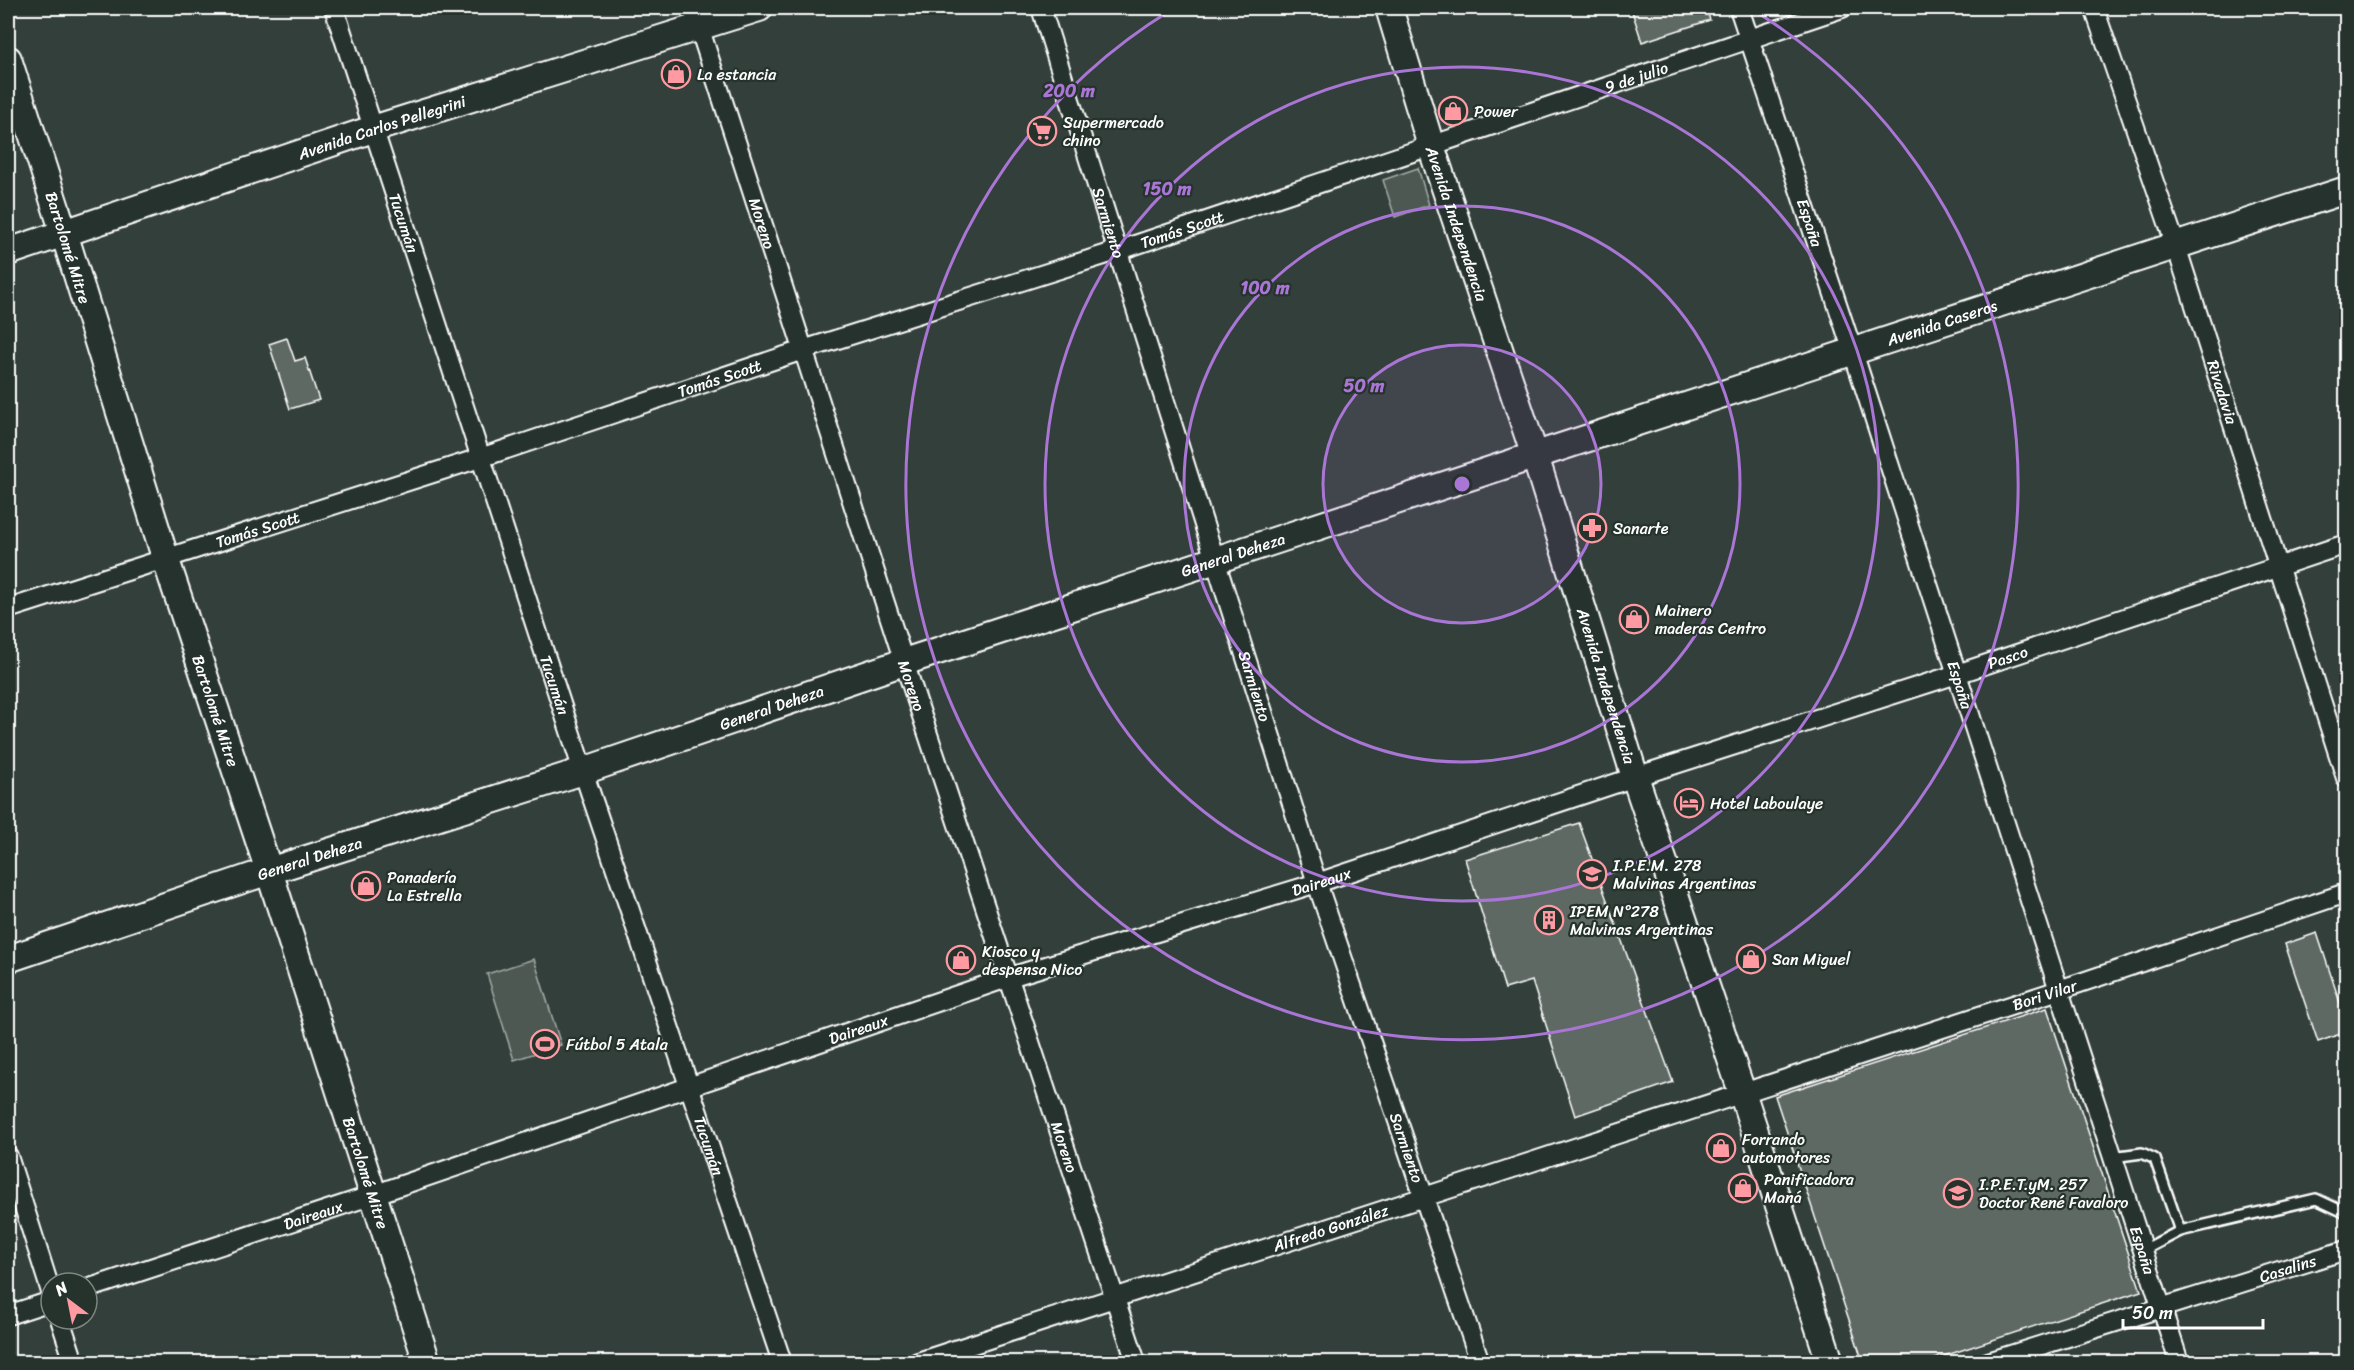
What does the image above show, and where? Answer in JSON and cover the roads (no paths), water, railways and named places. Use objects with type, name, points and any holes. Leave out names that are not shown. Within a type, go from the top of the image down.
[{"type":"main road","name":"Avenida Carlos Pellegrini","points":[[8,252],[696,17],[759,8]]},
{"type":"main road","name":"Avenida Independencia","points":[[1389,8],[1431,146],[1535,456],[1635,777],[1742,1092],[1830,1362]]},
{"type":"main road","name":"Bartolomé Mitre","points":[[8,59],[165,557],[427,1362]]},
{"type":"main road","name":"Avenida Caseros","points":[[1535,456],[2346,190]]},
{"type":"main road","name":"General Deheza","points":[[8,959],[269,871],[583,771],[904,662],[1535,456]]},
{"type":"street","name":"Tucumán","points":[[334,8],[583,771],[782,1362]]},
{"type":"street","name":"Sarmiento","points":[[1041,8],[1317,883],[1480,1362]]},
{"type":"street","name":"España","points":[[1738,8],[1853,352],[2179,1362]]},
{"type":"street","name":"9 de julio","points":[[1431,146],[1842,8]]},
{"type":"street","name":"Rivadavia","points":[[2094,8],[2176,246],[2346,778]]},
{"type":"street","name":"Moreno","points":[[696,17],[904,662],[1136,1362]]},
{"type":"street","name":"Tomás Scott","points":[[8,609],[480,458],[803,350],[1117,251],[1431,146]]},
{"type":"street","name":"Pasco","points":[[1635,777],[1957,674],[2346,544]]},
{"type":"street","name":"Daireaux","points":[[99,1285],[373,1195],[1010,978],[1317,883],[1635,777]]},
{"type":"street","name":"Bori Vilar","points":[[1742,1092],[2059,990],[2346,893]]},
{"type":"street","name":"Alfredo González","points":[[918,1362],[1742,1092]]},
{"type":"street","points":[[8,1156],[44,1271]]},
{"type":"street","name":"Casalins","points":[[1988,1362],[2346,1250]]},
{"type":"street","points":[[8,1315],[39,1305]]},
{"type":"street","points":[[64,1331],[74,1362]]},
{"type":"lane","points":[[2112,1157],[2142,1153],[2155,1159],[2180,1230]]},
{"type":"lane","points":[[2142,1251],[2180,1230],[2316,1199],[2346,1213]]},
{"type":"place","name":"La estancia","points":[[676,74]]},
{"type":"place","name":"Power","points":[[1453,111]]},
{"type":"place","name":"Supermercado chino","points":[[1042,131]]},
{"type":"place","name":"Sanarte","points":[[1592,528]]},
{"type":"place","name":"Mainero maderas Centro","points":[[1634,619]]},
{"type":"place","name":"Hotel Laboulaye","points":[[1689,803]]},
{"type":"place","name":"I.P.E.M. 278 Malvinas Argentinas","points":[[1592,874]]},
{"type":"place","name":"Panadería La Estrella","points":[[366,886]]},
{"type":"place","name":"IPEM N°278 Malvinas Argentinas","points":[[1549,920]]},
{"type":"place","name":"San Miguel","points":[[1751,959]]},
{"type":"place","name":"Kiosco y despensa Nico","points":[[961,960]]},
{"type":"place","name":"Fútbol 5 Atala","points":[[545,1044]]},
{"type":"place","name":"Forrando automotores","points":[[1721,1148]]},
{"type":"place","name":"Panificadora Maná","points":[[1743,1188]]},
{"type":"place","name":"I.P.E.T.yM. 257 Doctor René Favaloro","points":[[1958,1193]]}]
